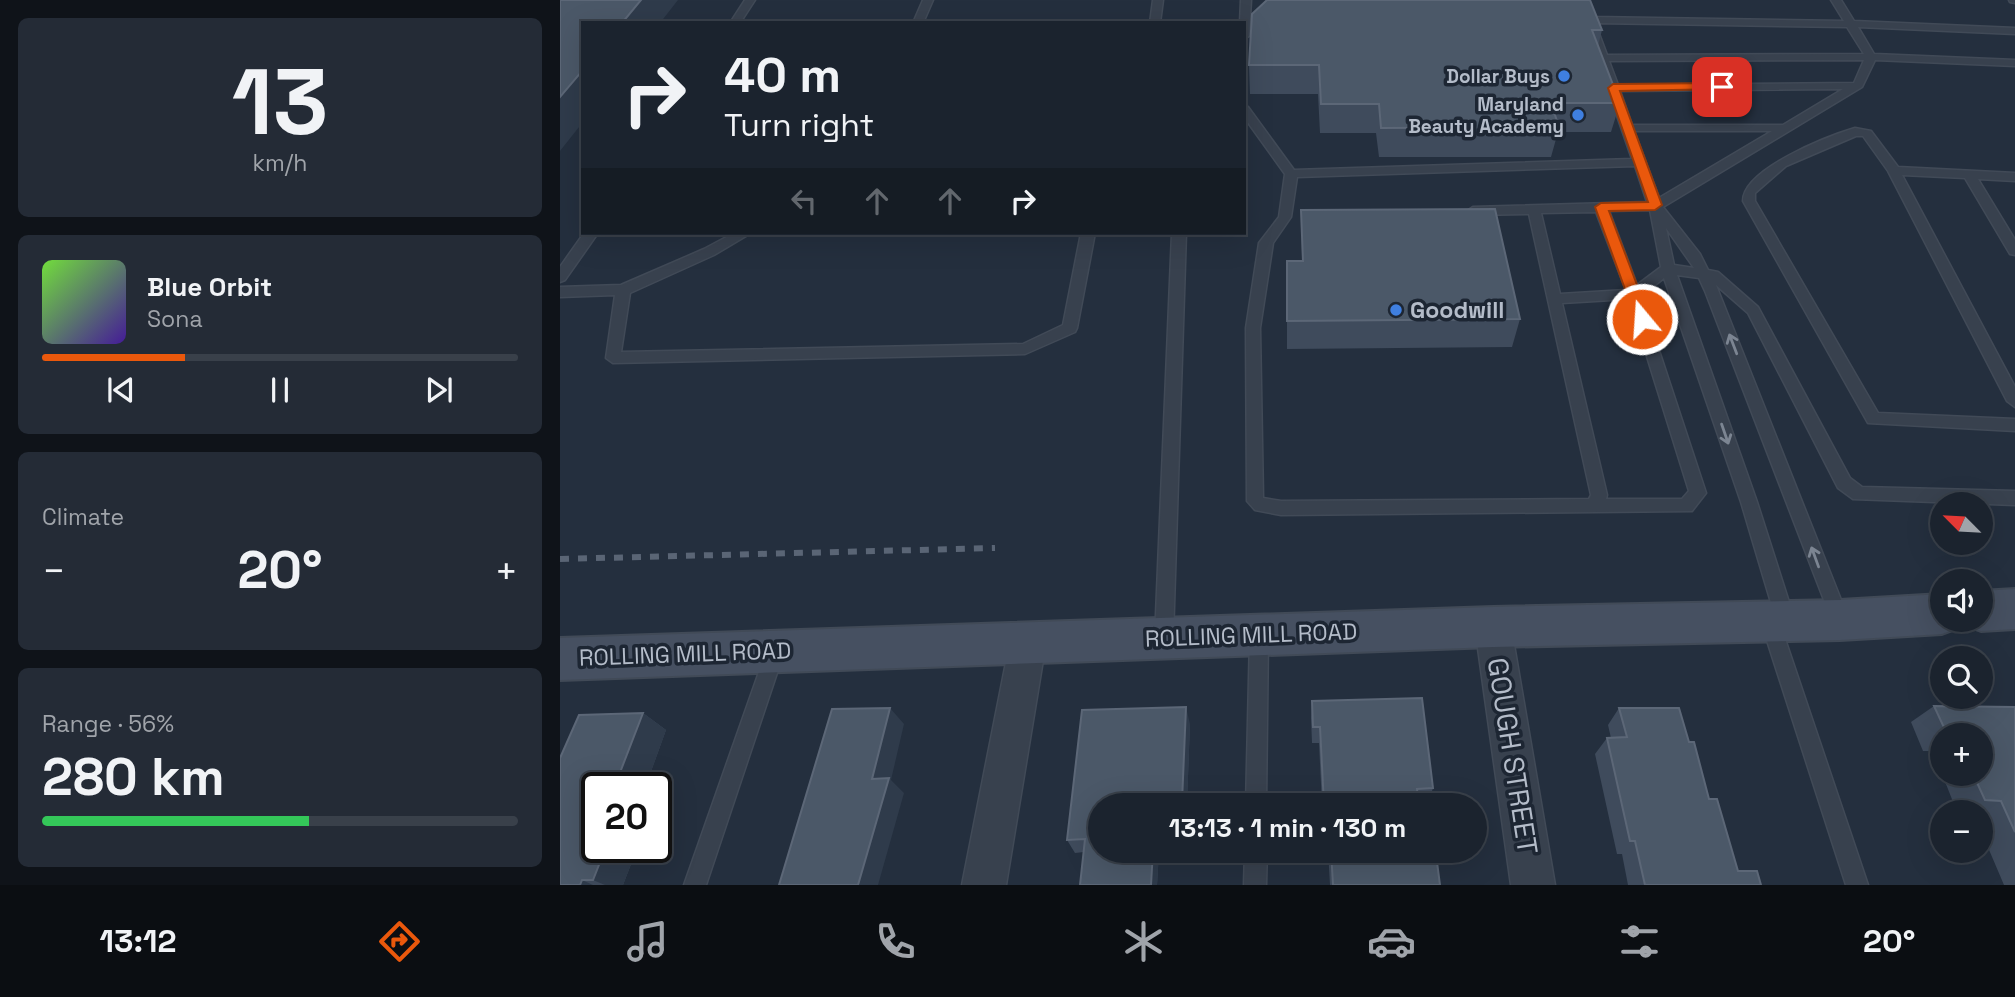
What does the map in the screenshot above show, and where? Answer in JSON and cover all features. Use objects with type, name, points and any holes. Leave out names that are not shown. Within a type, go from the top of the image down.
[{"type":"street","points":[[1993,610],[2015,609]]},
{"type":"street","name":"ROLLING MILL ROAD","points":[[560,659],[1259,634],[1778,622],[1930,615]]},
{"type":"street","name":"GOUGH STREET","points":[[1493,627],[1532,885]]},
{"type":"street","points":[[984,885],[1028,642]]},
{"type":"lane","points":[[736,21],[750,0]]},
{"type":"lane","points":[[919,21],[928,0]]},
{"type":"lane","points":[[1155,21],[1158,0]]},
{"type":"lane","points":[[1245,21],[1246,0]]},
{"type":"lane","points":[[1582,0],[1655,205],[1668,270],[1749,502],[1778,622],[1857,885]]},
{"type":"lane","points":[[1836,0],[1871,57]]},
{"type":"lane","points":[[1589,20],[1850,24],[2015,31]]},
{"type":"lane","points":[[1603,58],[1871,57],[2015,63]]},
{"type":"lane","points":[[1465,212],[1655,205],[1858,86],[1871,57]]},
{"type":"lane","points":[[1613,88],[1858,86]]},
{"type":"lane","points":[[1246,112],[1291,174],[1292,217],[1266,243],[1253,328],[1255,501],[1261,505],[1281,508],[1686,506],[1698,493],[1634,294],[1601,207]]},
{"type":"lane","points":[[1628,128],[1786,128]]},
{"type":"lane","points":[[2015,401],[1894,171],[1867,134],[1855,132],[1782,163],[1749,192],[1748,196],[1872,419],[2015,425]]},
{"type":"lane","points":[[1291,174],[1324,170],[1640,162]]},
{"type":"lane","points":[[1894,171],[2015,177]]},
{"type":"lane","points":[[1969,175],[2015,251]]},
{"type":"lane","points":[[1655,205],[1703,271],[1840,620]]},
{"type":"lane","points":[[1534,209],[1599,495],[1595,506]]},
{"type":"lane","points":[[560,277],[590,235]]},
{"type":"lane","points":[[560,292],[623,290],[740,235]]},
{"type":"lane","points":[[623,290],[612,358],[1025,349],[1070,328],[1088,235]]},
{"type":"lane","points":[[1164,638],[1179,235]]},
{"type":"lane","points":[[1554,299],[1634,294],[1668,270],[1703,271],[1713,275],[1753,310],[1837,471],[1851,490],[1859,494],[2015,498]]},
{"type":"lane","points":[[1256,793],[1259,634]]},
{"type":"lane","points":[[695,885],[776,650]]},
{"type":"lane","points":[[1255,885],[1256,863]]},
{"type":"building","points":[[560,0],[641,0],[624,21],[581,21],[581,72],[560,97]]},
{"type":"building","points":[[1267,0],[1590,0],[1602,30],[1592,30],[1620,103],[1551,103],[1559,127],[1381,128],[1379,104],[1321,104],[1319,65],[1249,65],[1252,14]]},
{"type":"building","name":"Goodwill","points":[[1495,209],[1520,319],[1287,321],[1287,261],[1303,261],[1301,210]]},
{"type":"building","points":[[1422,698],[1433,788],[1417,789],[1418,793],[1323,793],[1320,727],[1313,727],[1312,701]]},
{"type":"building","points":[[1186,707],[1182,793],[1088,793],[1088,863],[1152,863],[1151,885],[1080,885],[1085,839],[1067,840],[1082,710]]},
{"type":"building","points":[[2015,707],[2015,832],[2001,801],[1985,800],[1979,786],[1993,786],[1993,723],[1942,723],[1935,709]]},
{"type":"building","points":[[890,708],[872,779],[889,778],[858,885],[779,885],[832,709]]},
{"type":"building","points":[[1619,708],[1679,708],[1689,742],[1694,742],[1709,799],[1717,799],[1738,871],[1757,871],[1761,885],[1645,885],[1635,841],[1630,841],[1607,738],[1627,737]]},
{"type":"building","points":[[643,713],[620,772],[581,772],[581,863],[600,863],[593,880],[582,880],[580,885],[560,885],[560,758],[579,715]]},
{"type":"building","points":[[1332,863],[1437,863],[1440,885],[1333,885]]},
{"type":"railway","points":[[560,559],[995,548]]},
{"type":"place","name":"Dollar Buys","points":[[1564,76]]},
{"type":"place","name":"Maryland Beauty Academy","points":[[1578,115]]},
{"type":"place","name":"Goodwill","points":[[1396,310]]},
{"type":"route","points":[[1642,319],[1601,207],[1655,205],[1613,88],[1722,87]]}]
